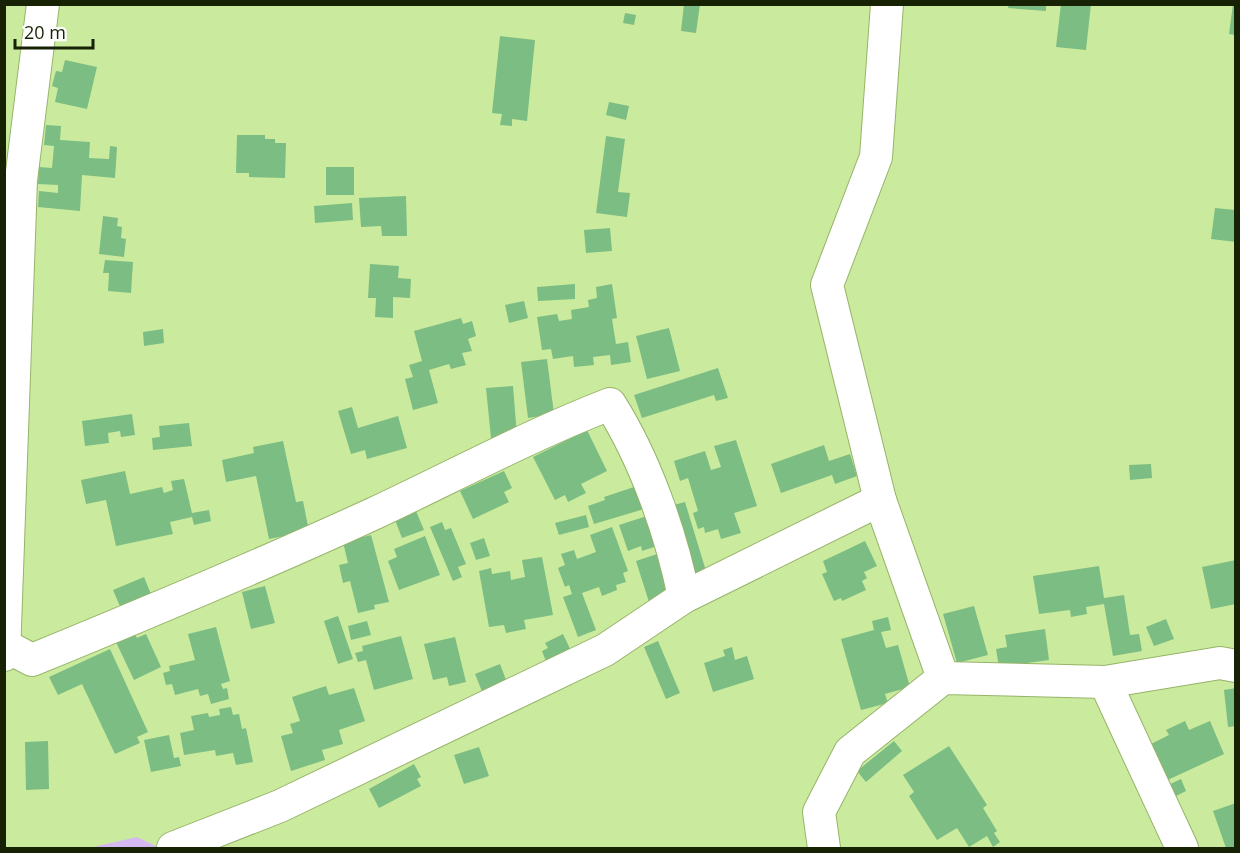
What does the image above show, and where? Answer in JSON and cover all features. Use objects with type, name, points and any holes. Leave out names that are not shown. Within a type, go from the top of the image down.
[{"type":"street","points":[[43,4],[21,180],[5,648],[32,660],[237,576],[450,478],[543,430],[610,404],[620,420],[651,491],[676,558],[684,597]]},
{"type":"street","points":[[887,4],[876,157],[827,285],[880,500],[943,678]]},
{"type":"street","points":[[174,849],[280,806],[605,650],[684,597],[794,545],[880,500]]},
{"type":"street","points":[[824,849],[819,812],[850,752],[943,678],[1104,681],[1220,663],[1236,666]]},
{"type":"street","points":[[1104,681],[1182,849]]},
{"type":"shaded area","points":[[137,837],[160,848],[96,848],[97,846]]},
{"type":"building","points":[[684,4],[700,4],[696,33],[681,31]]},
{"type":"building","points":[[1009,4],[1046,4],[1046,11],[1008,8]]},
{"type":"building","points":[[1061,4],[1091,4],[1086,50],[1056,47]]},
{"type":"building","points":[[1233,4],[1236,4],[1236,35],[1229,34]]},
{"type":"building","points":[[625,13],[636,15],[634,25],[623,23]]},
{"type":"building","points":[[500,36],[535,40],[527,121],[512,119],[512,126],[500,125],[502,114],[492,113]]},
{"type":"building","points":[[65,60],[97,67],[87,109],[55,102],[58,88],[52,86],[56,71],[62,72]]},
{"type":"building","points":[[609,102],[629,106],[626,120],[606,115]]},
{"type":"building","points":[[46,125],[61,126],[60,140],[90,142],[89,158],[109,159],[110,146],[117,147],[115,178],[82,175],[80,211],[38,207],[39,191],[58,193],[58,185],[38,184],[39,167],[52,168],[54,146],[44,145]]},
{"type":"building","points":[[237,135],[265,135],[265,139],[275,139],[275,143],[286,143],[285,178],[249,177],[249,173],[236,173]]},
{"type":"building","points":[[606,136],[625,139],[618,192],[630,193],[627,217],[596,213]]},
{"type":"building","points":[[326,167],[354,167],[354,195],[326,195]]},
{"type":"building","points":[[406,196],[407,236],[382,236],[381,226],[361,227],[359,198]]},
{"type":"building","points":[[352,203],[353,220],[315,223],[314,206]]},
{"type":"building","points":[[1215,208],[1236,210],[1236,242],[1211,239]]},
{"type":"building","points":[[103,216],[118,218],[117,226],[122,227],[121,238],[126,239],[124,257],[99,254]]},
{"type":"building","points":[[610,228],[612,251],[586,253],[584,230]]},
{"type":"building","points":[[105,260],[133,262],[131,293],[108,291],[109,273],[103,273]]},
{"type":"building","points":[[370,264],[399,266],[398,278],[411,279],[410,298],[393,297],[393,318],[375,317],[376,298],[368,298]]},
{"type":"building","points":[[575,284],[575,299],[538,301],[537,287]]},
{"type":"building","points":[[612,284],[617,318],[612,319],[616,344],[628,342],[631,362],[611,365],[610,355],[593,357],[594,365],[574,367],[573,356],[553,359],[551,349],[542,350],[537,317],[557,314],[559,321],[572,319],[571,310],[589,307],[588,300],[597,298],[596,287]]},
{"type":"building","points":[[524,301],[528,318],[509,323],[505,305]]},
{"type":"building","points":[[461,318],[463,324],[472,321],[476,336],[468,339],[472,351],[462,353],[466,365],[451,369],[449,364],[429,370],[438,403],[413,410],[405,379],[413,377],[409,365],[422,361],[414,331]]},
{"type":"building","points":[[669,328],[680,371],[647,379],[636,336]]},
{"type":"building","points":[[163,329],[164,343],[144,346],[143,332]]},
{"type":"building","points":[[547,359],[554,414],[528,418],[521,362]]},
{"type":"building","points":[[718,368],[728,398],[716,401],[714,395],[642,418],[634,395]]},
{"type":"building","points":[[513,386],[517,436],[491,438],[486,388]]},
{"type":"building","points":[[352,407],[358,428],[398,416],[407,448],[367,459],[365,450],[351,454],[338,411]]},
{"type":"building","points":[[132,414],[135,435],[121,437],[120,431],[108,433],[109,443],[85,446],[82,421]]},
{"type":"building","points":[[189,423],[192,446],[153,450],[152,438],[160,437],[159,426]]},
{"type":"building","points":[[587,430],[607,471],[581,484],[586,493],[568,502],[565,495],[555,500],[533,457]]},
{"type":"building","points":[[736,440],[757,506],[734,513],[741,533],[721,539],[718,529],[705,533],[704,527],[698,529],[693,513],[698,511],[688,478],[680,481],[674,461],[705,451],[711,470],[721,467],[714,446]]},
{"type":"building","points":[[283,441],[296,502],[303,501],[309,531],[269,539],[256,476],[226,482],[222,460],[254,453],[253,447]]},
{"type":"building","points":[[824,445],[829,461],[850,454],[857,476],[835,484],[832,475],[781,493],[771,464]]},
{"type":"building","points":[[1151,464],[1152,478],[1130,480],[1129,465]]},
{"type":"building","points":[[125,471],[130,494],[162,487],[164,493],[173,490],[171,481],[184,479],[192,513],[209,510],[211,521],[194,525],[192,517],[170,522],[173,534],[116,546],[106,500],[86,504],[81,480]]},
{"type":"building","points":[[504,471],[512,488],[504,492],[509,502],[473,519],[460,491]]},
{"type":"building","points":[[637,486],[644,509],[594,524],[588,506],[605,500],[604,497]]},
{"type":"building","points":[[685,502],[706,571],[695,574],[674,505]]},
{"type":"building","points":[[416,511],[424,530],[402,538],[395,520]]},
{"type":"building","points":[[586,515],[589,527],[559,535],[555,523]]},
{"type":"building","points":[[647,516],[657,546],[642,551],[641,546],[628,551],[619,525]]},
{"type":"building","points":[[442,522],[445,530],[451,528],[466,564],[458,567],[462,577],[453,581],[430,527]]},
{"type":"building","points":[[612,527],[628,571],[623,573],[626,582],[616,585],[617,590],[602,596],[599,587],[582,593],[596,630],[578,637],[563,597],[572,594],[569,585],[565,587],[558,568],[565,565],[561,554],[574,550],[577,559],[596,552],[590,535]]},
{"type":"building","points":[[371,535],[389,602],[374,605],[375,609],[358,613],[350,581],[343,583],[339,565],[348,563],[343,542]]},
{"type":"building","points":[[425,536],[440,575],[399,590],[388,561],[397,557],[394,549]]},
{"type":"building","points":[[484,538],[490,556],[476,560],[470,543]]},
{"type":"building","points":[[865,541],[877,566],[864,572],[867,578],[862,581],[866,590],[842,601],[841,598],[834,601],[822,574],[827,572],[823,561]]},
{"type":"building","points":[[660,553],[674,594],[649,602],[636,561]]},
{"type":"building","points":[[542,557],[553,615],[524,620],[526,629],[506,633],[504,625],[489,627],[479,571],[491,568],[492,574],[510,571],[511,580],[525,577],[522,560]]},
{"type":"building","points":[[1236,560],[1236,604],[1211,609],[1202,567]]},
{"type":"building","points":[[1099,566],[1104,598],[1124,595],[1130,635],[1139,634],[1142,651],[1113,656],[1104,604],[1086,607],[1087,614],[1071,617],[1070,610],[1039,614],[1033,576]]},
{"type":"building","points":[[144,577],[153,599],[122,611],[113,590]]},
{"type":"building","points":[[265,586],[275,623],[251,629],[242,592]]},
{"type":"building","points":[[974,606],[988,655],[957,663],[943,614]]},
{"type":"building","points":[[338,616],[353,659],[338,664],[324,621]]},
{"type":"building","points":[[888,617],[891,630],[881,632],[886,648],[898,645],[910,687],[885,694],[888,703],[861,710],[841,639],[874,630],[872,621]]},
{"type":"building","points":[[1166,619],[1174,639],[1154,646],[1146,627]]},
{"type":"building","points":[[367,621],[371,635],[351,640],[348,626]]},
{"type":"building","points":[[216,627],[230,681],[221,684],[223,689],[227,688],[229,699],[211,704],[208,694],[200,696],[198,689],[175,695],[172,684],[166,685],[163,673],[170,671],[169,666],[195,660],[188,634]]},
{"type":"building","points":[[1045,629],[1049,660],[999,667],[996,649],[1007,647],[1005,635]]},
{"type":"building","points":[[134,632],[137,638],[146,634],[161,667],[134,680],[115,640]]},
{"type":"building","points":[[563,634],[574,657],[547,664],[542,651],[548,648],[545,643]]},
{"type":"building","points":[[401,636],[413,679],[374,690],[366,660],[358,662],[355,653],[363,651],[362,646]]},
{"type":"building","points":[[455,637],[466,682],[449,686],[447,677],[433,680],[424,644]]},
{"type":"building","points":[[658,641],[680,693],[666,699],[644,647]]},
{"type":"building","points":[[732,647],[735,660],[747,656],[754,679],[713,692],[704,663],[725,656],[723,650]]},
{"type":"building","points":[[110,649],[148,732],[137,737],[140,743],[115,754],[82,684],[58,695],[49,677]]},
{"type":"building","points":[[500,664],[508,685],[483,694],[475,674]]},
{"type":"building","points":[[326,686],[329,695],[354,688],[365,721],[339,730],[343,744],[322,750],[325,760],[291,771],[281,736],[293,733],[290,724],[300,721],[292,697]]},
{"type":"building","points":[[1236,688],[1236,726],[1228,727],[1224,690]]},
{"type":"building","points":[[231,707],[233,715],[239,714],[242,729],[246,728],[253,762],[236,765],[233,753],[216,756],[215,750],[184,755],[180,733],[194,730],[191,716],[208,713],[209,717],[220,715],[219,709]]},
{"type":"building","points":[[1185,721],[1189,730],[1210,721],[1224,754],[1161,783],[1149,745],[1169,735],[1166,730]]},
{"type":"building","points":[[169,735],[174,758],[179,757],[181,766],[151,772],[144,740]]},
{"type":"building","points":[[48,741],[49,789],[26,790],[25,742]]},
{"type":"building","points":[[894,741],[902,751],[866,782],[857,771]]},
{"type":"building","points":[[949,746],[987,805],[983,808],[997,831],[994,833],[1000,842],[993,847],[987,836],[969,847],[957,828],[937,840],[909,796],[914,792],[903,775]]},
{"type":"building","points":[[479,747],[489,776],[464,784],[454,755]]},
{"type":"building","points":[[414,764],[421,777],[417,779],[421,786],[379,808],[369,789]]},
{"type":"building","points":[[1181,779],[1186,791],[1168,800],[1162,788]]},
{"type":"building","points":[[1236,803],[1236,848],[1226,848],[1213,811]]}]
